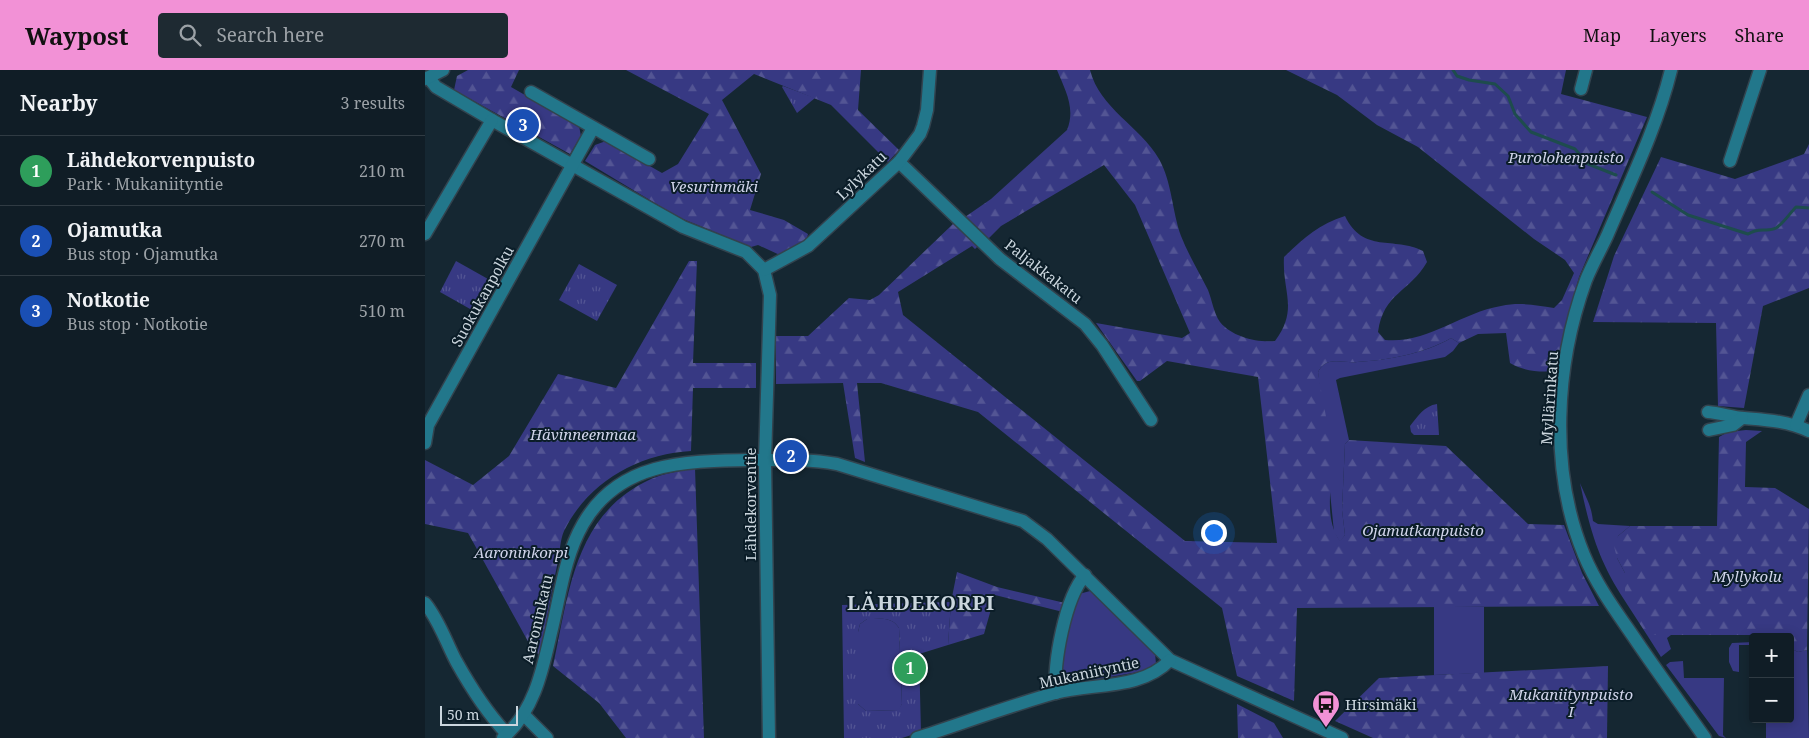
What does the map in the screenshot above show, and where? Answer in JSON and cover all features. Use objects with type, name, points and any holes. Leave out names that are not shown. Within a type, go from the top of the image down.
[{"type":"street","points":[[443,70],[427,79],[436,87],[492,120],[683,227],[746,252],[764,270]]},
{"type":"street","name":"Lylykatu","points":[[764,270],[808,246],[899,162],[923,126],[927,110],[930,70]]},
{"type":"street","points":[[1581,89],[1586,70]]},
{"type":"street","name":"Myllärinkatu","points":[[1671,70],[1650,133],[1587,279],[1577,308],[1565,366],[1561,427],[1562,458],[1573,523],[1585,556],[1608,600],[1705,738]]},
{"type":"street","points":[[1731,161],[1760,70]]},
{"type":"street","points":[[531,92],[649,160]]},
{"type":"street","points":[[425,234],[492,120]]},
{"type":"street","name":"Suokukanpolku","points":[[425,443],[428,425],[593,128]]},
{"type":"street","name":"Paljakkakatu","points":[[899,162],[1000,259],[1085,324],[1102,345],[1151,420]]},
{"type":"street","name":"Lähdekorventie","points":[[764,270],[770,295],[765,460],[769,738]]},
{"type":"street","points":[[1796,425],[1809,395]]},
{"type":"street","points":[[1708,412],[1729,414],[1742,418],[1764,418],[1796,425],[1809,431]]},
{"type":"street","points":[[1709,430],[1733,425],[1742,418]]},
{"type":"street","name":"Aaroninkatu","points":[[505,736],[524,715],[539,682],[575,540],[583,524],[601,500],[631,478],[647,470],[693,461],[810,460],[837,464],[1023,521],[1047,538],[1170,660]]},
{"type":"street","points":[[1056,693],[1055,678],[1058,652],[1073,591],[1085,575]]},
{"type":"street","points":[[425,603],[435,616],[457,661],[486,711],[505,736]]},
{"type":"street","points":[[1170,660],[1343,738]]},
{"type":"street","name":"Mukaniityntie","points":[[917,738],[1056,693],[1145,678],[1161,670],[1170,660]]},
{"type":"street","points":[[524,715],[547,738]]},
{"type":"green space","points":[[468,70],[519,70],[511,87],[579,126],[581,136],[570,154],[454,90],[457,76]]},
{"type":"green space","name":"Vesurinmäki","points":[[626,70],[861,70],[858,110],[899,150],[888,162],[831,105],[754,74],[722,100],[761,174],[750,210],[784,220],[808,234],[806,241],[782,256],[758,245],[751,247],[678,217],[585,161],[595,145],[606,141],[662,173],[678,164],[709,114]]},
{"type":"green space","points":[[1057,70],[1090,70],[1102,96],[1151,147],[1167,177],[1181,236],[1208,290],[1218,319],[1231,332],[1261,341],[1275,341],[1286,319],[1288,300],[1284,257],[1312,232],[1327,223],[1345,216],[1352,228],[1361,235],[1370,240],[1412,247],[1423,251],[1427,262],[1413,280],[1385,309],[1378,332],[1385,340],[1400,340],[1429,333],[1471,315],[1501,306],[1521,304],[1554,308],[1562,300],[1574,273],[1565,260],[1534,239],[1418,147],[1377,125],[1337,95],[1286,70],[1566,70],[1561,94],[1647,117],[1579,277],[1566,324],[1557,371],[1533,371],[1510,363],[1506,333],[1478,334],[1459,343],[1451,338],[1417,352],[1381,360],[1329,362],[1322,366],[1318,372],[1330,446],[1330,511],[1335,532],[1340,541],[1345,535],[1342,510],[1345,444],[1349,440],[1446,446],[1528,524],[1564,525],[1582,573],[1599,606],[1297,608],[1294,701],[1237,676],[1222,608],[978,412],[881,383],[857,383],[865,462],[855,458],[843,383],[776,384],[776,336],[808,336],[849,298],[870,300],[879,295],[954,223],[978,246],[975,249],[972,246],[898,292],[903,315],[1185,541],[1277,543],[1258,377],[1167,361],[1140,381],[1137,381],[1096,323],[1182,338],[1190,333],[1135,205],[1104,165],[1001,226],[988,239],[965,217],[991,199],[1067,130],[1070,107]]},
{"type":"green space","points":[[783,86],[815,98],[797,113]]},
{"type":"green space","points":[[1809,144],[1809,288],[1763,306],[1744,408],[1718,406],[1716,323],[1593,322],[1614,256],[1661,157],[1735,179],[1804,154]]},
{"type":"green space","points":[[456,261],[488,279],[494,287],[479,314],[440,292]]},
{"type":"green space","name":"Hävinneenmaa","points":[[689,261],[697,261],[693,363],[756,363],[756,388],[693,388],[691,451],[671,453],[652,458],[617,474],[587,498],[574,514],[564,531],[561,542],[540,656],[530,645],[468,533],[425,524],[425,460],[473,485],[509,456],[558,374],[616,388]]},
{"type":"green space","points":[[579,264],[617,285],[597,321],[559,300]]},
{"type":"green space","points":[[1451,338],[1459,343],[1445,357],[1336,380],[1349,440],[1345,444],[1342,510],[1345,535],[1340,542],[1334,532],[1318,372],[1322,366],[1329,362],[1357,362],[1393,358],[1418,352]]},
{"type":"green space","points":[[1437,404],[1439,435],[1414,435],[1411,432],[1410,426],[1425,409]]},
{"type":"green space","name":"Myllykolu","points":[[1762,431],[1746,442],[1745,487],[1775,488],[1809,509],[1807,650],[1798,652],[1794,650],[1794,633],[1647,635],[1625,601],[1625,573],[1617,558],[1614,546],[1618,536],[1630,526],[1717,526],[1719,437],[1728,432]]},
{"type":"green space","points":[[695,468],[704,738],[626,738],[599,703],[553,666],[564,611],[579,558],[590,534],[605,513],[625,494],[651,479]]},
{"type":"green space","points":[[1580,483],[1590,505],[1593,521],[1598,524],[1630,526],[1618,536],[1617,558],[1625,573],[1625,601],[1608,572],[1596,544],[1587,516]]},
{"type":"green space","points":[[957,572],[997,587],[1065,603],[1063,612],[995,595],[984,634],[948,645],[951,602]]},
{"type":"green space","points":[[1090,591],[1098,595],[1155,653],[1156,664],[1144,671],[1081,682],[1072,682],[1061,674],[1067,629],[1079,594]]},
{"type":"green space","points":[[951,602],[948,645],[919,654],[921,732],[902,738],[844,738],[842,605]],"holes":[[[867,619],[889,620],[899,628],[902,704],[898,710],[866,711],[858,704],[858,632],[860,624]]]},
{"type":"green space","points":[[1434,607],[1484,607],[1484,673],[1434,675]]},
{"type":"green space","points":[[867,619],[889,620],[899,628],[902,704],[899,710],[866,711],[858,704],[858,632],[860,624]]},
{"type":"green space","points":[[1647,635],[1671,635],[1667,638],[1671,649],[1661,657]]},
{"type":"green space","points":[[1749,642],[1749,645],[1739,645],[1739,672],[1733,671],[1729,662],[1729,648],[1732,643]]},
{"type":"green space","points":[[1794,650],[1798,652],[1807,650],[1809,738],[1766,738],[1766,723],[1794,723]]},
{"type":"green space","points":[[1683,661],[1684,678],[1724,678],[1723,735],[1726,738],[1719,736],[1666,665],[1670,662]]},
{"type":"green space","name":"Mukaniitynpuisto I","points":[[1608,666],[1607,738],[1373,738],[1335,721],[1379,678]]},
{"type":"green space","points":[[1237,704],[1274,723],[1283,738],[1238,738]]},
{"type":"waterway","points":[[1453,70],[1457,76],[1495,84],[1508,96],[1515,114],[1531,132],[1575,149],[1588,164],[1616,175]]},
{"type":"waterway","points":[[1652,192],[1688,215],[1748,234],[1756,230],[1776,228],[1796,207],[1809,208]]},
{"type":"place","name":"Notkotie","points":[[523,125]]},
{"type":"place","name":"Ojamutka","points":[[791,456]]},
{"type":"place","name":"Lähdekorvenpuisto","points":[[910,668]]},
{"type":"place","name":"Hirsimäki","points":[[1326,728]]},
{"type":"district","name":"LÄHDEKORPI","points":[[921,602]]},
{"type":"park label","name":"Purolohenpuisto","points":[[1566,157]]},
{"type":"park label","name":"Ojamutkanpuisto","points":[[1423,530]]},
{"type":"park label","name":"Aaroninkorpi","points":[[521,552]]}]
